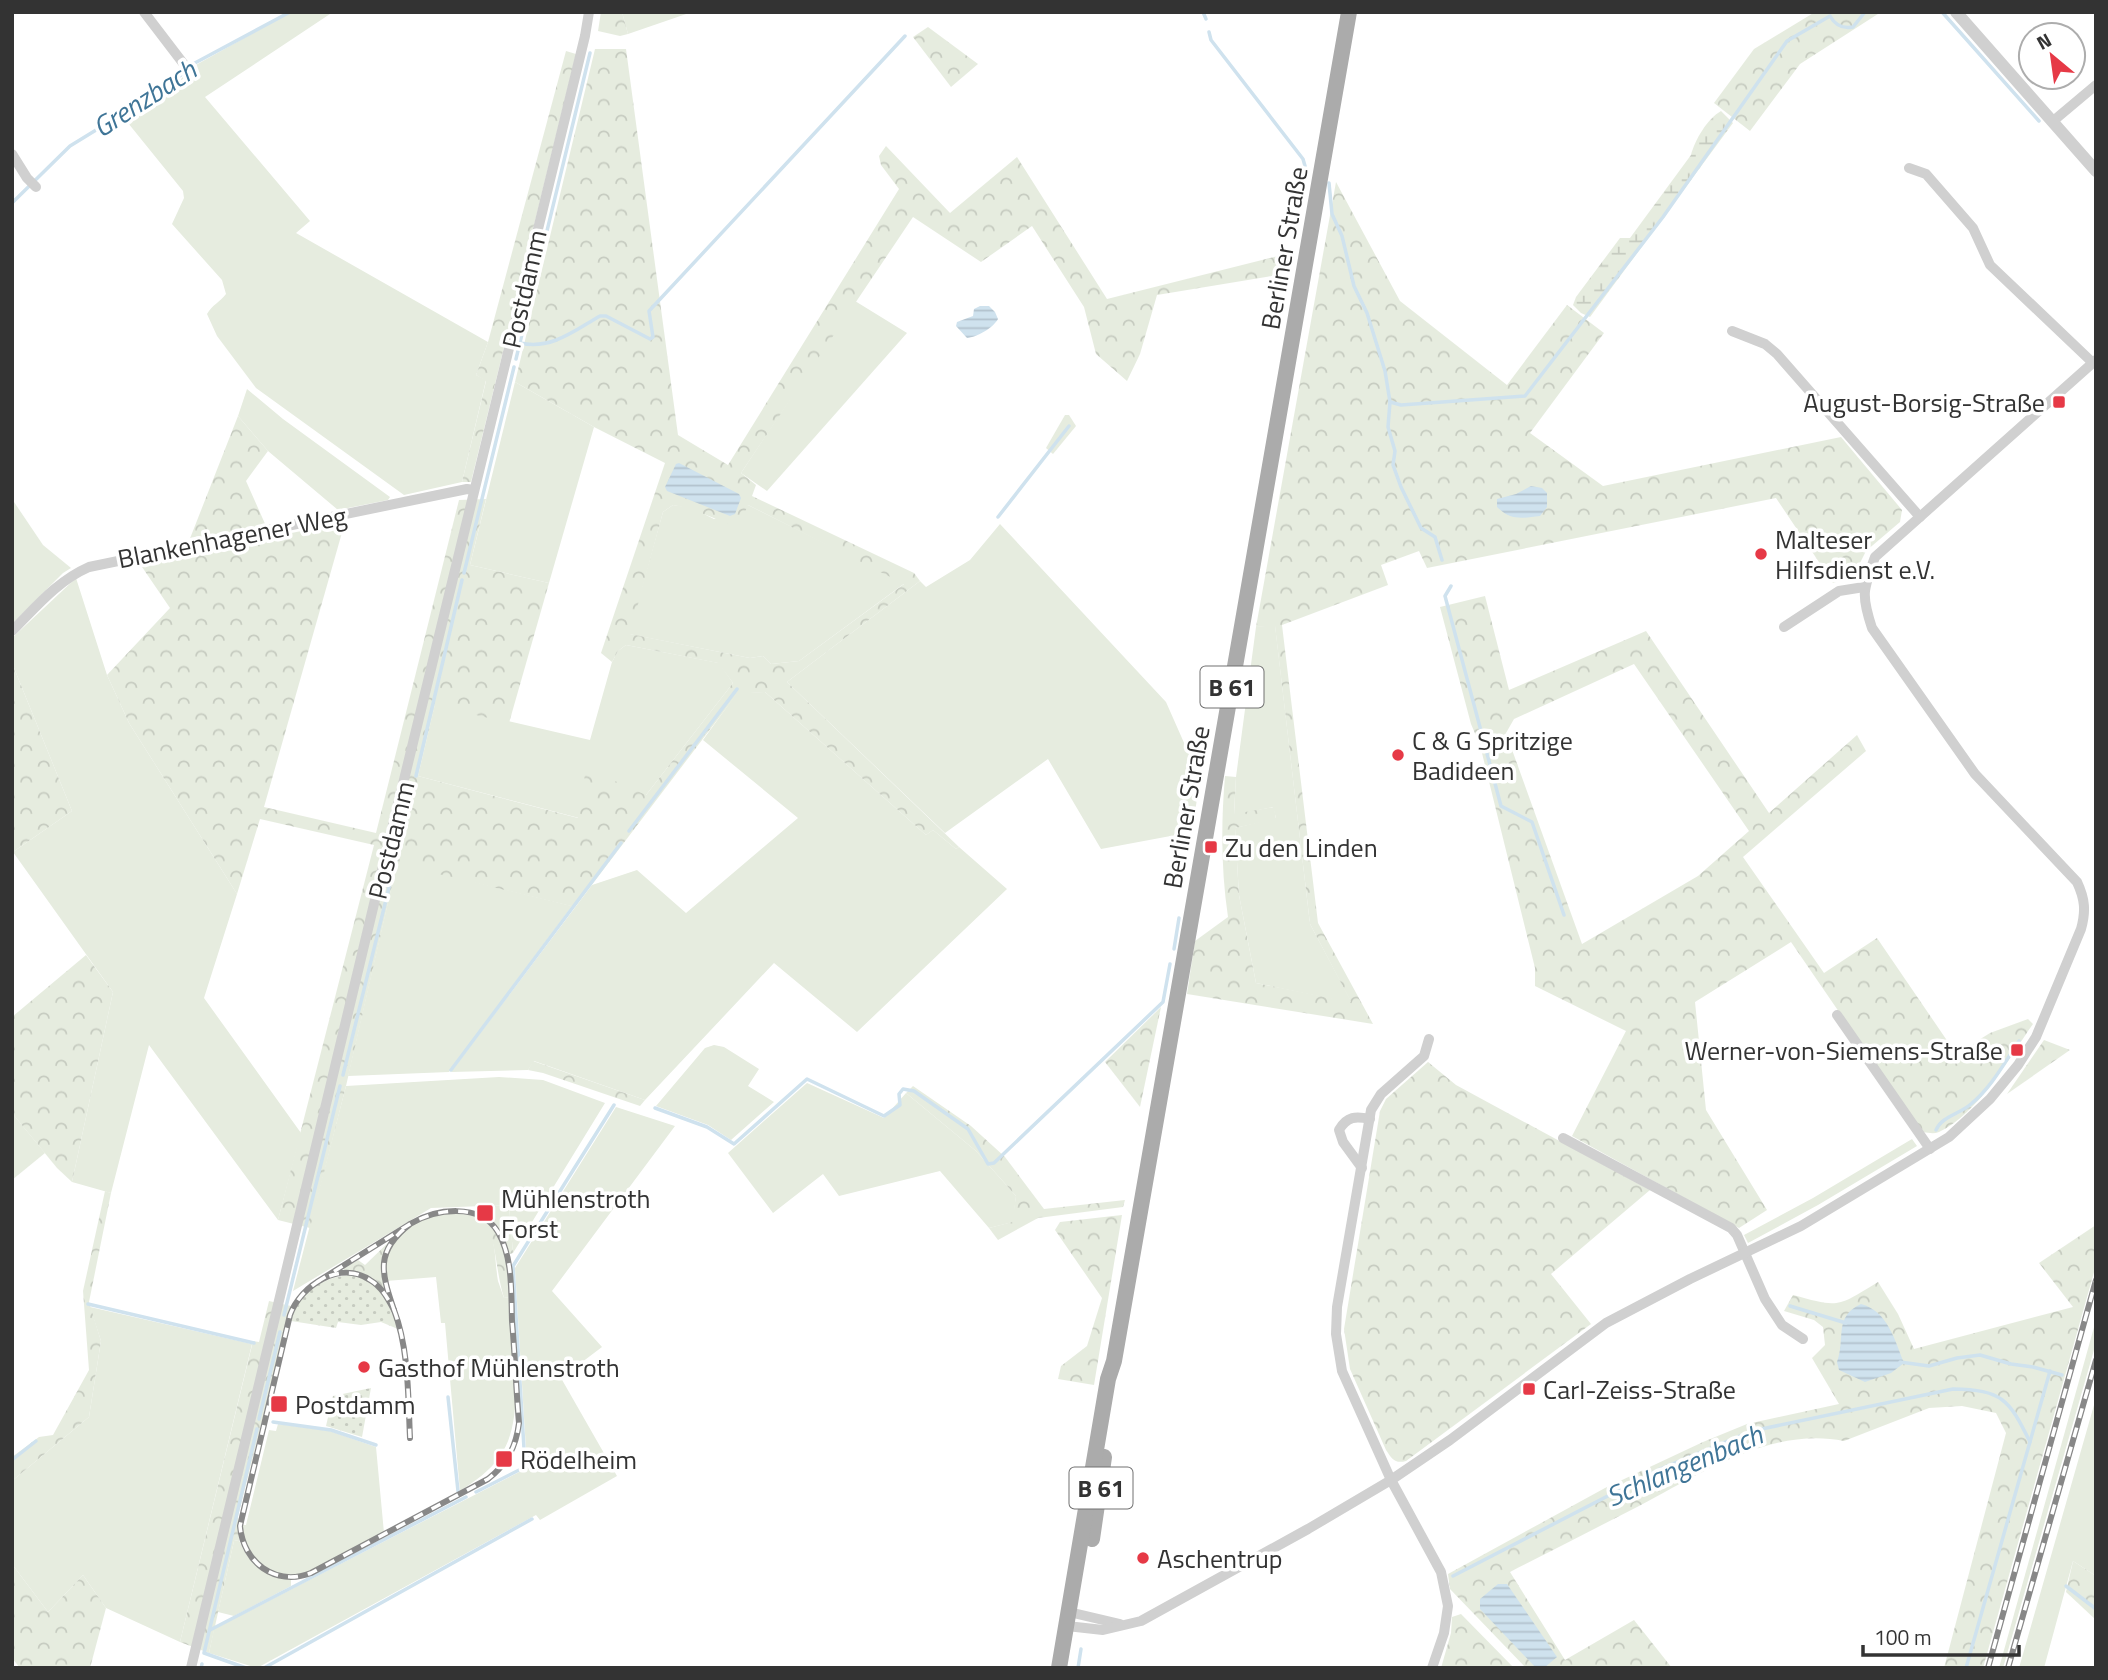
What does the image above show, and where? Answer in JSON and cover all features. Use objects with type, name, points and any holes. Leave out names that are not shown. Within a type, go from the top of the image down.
[{"type":"main road","name":"Berliner Straße","points":[[1069,1668],[1073,1620],[1108,1379],[1114,1361],[1349,12]]},
{"type":"main road","name":"Berliner Straße","points":[[1059,1668],[1073,1620]]},
{"type":"street","points":[[145,12],[186,67]]},
{"type":"street","name":"Postdamm","points":[[191,1668],[589,12]]},
{"type":"street","points":[[1956,12],[2096,171]]},
{"type":"street","points":[[2052,122],[2096,85]]},
{"type":"street","points":[[12,154],[36,187]]},
{"type":"street","points":[[1073,1620],[1127,1625],[1150,1616],[1391,1480],[1450,1440],[1606,1323],[1809,1221],[1949,1137],[1990,1099],[2016,1068],[2036,1037],[2081,929],[2085,914],[2082,894],[2077,882],[1975,774],[1872,628],[1864,603],[1864,587],[1875,557],[2094,366],[1990,265],[1973,228],[1926,174],[1909,168]]},
{"type":"street","points":[[1732,331],[1765,344],[1777,354],[1920,517]]},
{"type":"street","name":"Blankenhagener Weg","points":[[12,631],[58,584],[89,567],[453,492],[474,490]]},
{"type":"street","points":[[1784,627],[1839,591],[1864,587]]},
{"type":"street","points":[[1837,1015],[1930,1149]]},
{"type":"street","points":[[1429,1039],[1424,1056],[1381,1094],[1371,1110],[1337,1307],[1336,1334],[1342,1371],[1391,1480],[1441,1572],[1448,1606],[1444,1633],[1432,1668]]},
{"type":"street","points":[[1362,1168],[1343,1142],[1339,1130],[1343,1122],[1354,1116],[1370,1119]]},
{"type":"street","points":[[1563,1138],[1731,1228],[1737,1235],[1765,1298],[1782,1325],[1803,1339]]},
{"type":"green space","points":[[291,12],[333,12],[205,97],[310,221],[296,233],[488,342],[476,375],[486,380],[462,482],[404,495],[256,388],[217,336],[207,314],[226,294],[222,280],[172,224],[184,198],[183,191],[124,118],[181,79],[194,66]]},
{"type":"green space","points":[[601,12],[622,12],[628,34],[620,36],[598,31]]},
{"type":"green space","points":[[622,12],[692,12],[628,34]]},
{"type":"green space","points":[[1815,12],[1881,12],[1800,64],[1750,131],[1714,103],[1754,49]]},
{"type":"green space","points":[[928,27],[978,64],[951,87],[913,37]]},
{"type":"green space","points":[[595,49],[626,49],[678,435],[728,465],[899,189],[881,165],[879,156],[886,146],[950,213],[1017,157],[1107,299],[1294,252],[1290,273],[1157,295],[1140,354],[1127,381],[1096,354],[1084,307],[1032,226],[981,262],[913,217],[741,473],[756,485],[752,496],[914,573],[920,581],[787,682],[959,847],[956,849],[933,830],[926,835],[765,692],[737,694],[575,907],[397,864],[310,1228],[278,1220],[374,845],[260,819],[237,894],[129,723],[107,675],[170,608],[140,564],[345,522],[264,807],[376,833],[459,500],[486,499],[470,565],[549,583],[509,723],[435,705],[418,776],[578,818],[586,768],[646,795],[733,683],[718,663],[626,645],[618,651],[612,662],[601,653],[665,463],[515,382]],"holes":[[[673,505],[738,527],[748,505],[904,584],[799,661],[771,664],[763,656],[750,658],[630,634],[663,512]]]},
{"type":"green space","points":[[566,51],[576,54],[471,482],[462,482],[486,381],[476,375],[488,342]]},
{"type":"green space","points":[[1721,111],[1733,123],[1590,317],[1581,313],[1573,305],[1576,297],[1620,238],[1630,238],[1691,155],[1706,124]]},
{"type":"green space","points":[[1336,182],[1400,301],[1507,385],[1567,305],[1604,333],[1530,433],[1603,486],[1841,437],[1902,510],[1900,522],[1866,551],[1853,577],[1833,583],[1776,498],[1427,568],[1419,551],[1381,565],[1388,585],[1282,625],[1318,923],[1373,1024],[1187,994],[1195,941],[1228,917],[1222,847],[1225,776],[1236,777],[1234,814],[1274,807],[1276,819],[1235,828],[1239,895],[1256,983],[1351,1002],[1310,924],[1275,626],[1256,627]]},
{"type":"green space","points":[[855,301],[907,333],[767,491],[741,473]]},
{"type":"green space","points":[[515,382],[594,427],[549,583],[470,565]]},
{"type":"green space","points":[[247,389],[283,419],[390,497],[388,500],[338,510],[268,451],[238,416]]},
{"type":"green space","points":[[1065,415],[1069,415],[1076,426],[1053,454],[1046,448]]},
{"type":"green space","points":[[238,416],[268,451],[246,481],[266,526],[189,541]]},
{"type":"green space","points":[[12,499],[43,545],[71,568],[12,624]]},
{"type":"green space","points":[[673,505],[692,508],[714,519],[748,505],[905,583],[799,661],[771,664],[763,656],[750,658],[629,634],[663,512]]},
{"type":"green space","points":[[1000,524],[1166,702],[1200,779],[1192,832],[1101,849],[1048,759],[945,833],[787,682],[920,581],[926,587],[970,560]]},
{"type":"green space","points":[[76,578],[107,675],[129,723],[237,894],[204,998],[301,1133],[278,1220],[149,1045],[111,1193],[72,1182],[113,992],[13,852],[72,811],[12,663],[12,638]]},
{"type":"green space","points":[[1485,596],[1509,690],[1646,631],[1769,813],[1857,735],[1866,751],[1743,857],[1824,973],[1877,938],[1961,1061],[1970,1055],[1974,1043],[1990,1033],[2028,1019],[2033,1024],[1980,1099],[1953,1124],[1939,1132],[1923,1132],[1791,942],[1695,1002],[1706,1110],[1767,1210],[1739,1228],[1572,1136],[1626,1031],[1535,986],[1535,968],[1480,745],[1471,724],[1440,607]],"holes":[[[1634,664],[1749,831],[1698,876],[1582,944],[1506,733],[1514,719]]]},
{"type":"green space","points":[[1275,625],[1310,924],[1352,1003],[1256,983],[1239,895],[1235,828],[1276,818],[1273,807],[1234,815],[1236,777],[1256,627]]},
{"type":"green space","points":[[626,645],[719,663],[733,683],[646,795],[579,818],[418,776],[435,704],[590,740],[612,662],[618,651]]},
{"type":"green space","points":[[12,663],[72,811],[13,852],[12,850]]},
{"type":"green space","points":[[765,692],[926,835],[933,830],[956,849],[959,847],[1007,889],[857,1032],[774,963],[645,1100],[534,1061],[528,1070],[451,1072],[592,885],[637,870],[686,913],[798,818],[703,740],[737,693]]},
{"type":"green space","points":[[397,863],[572,906],[449,1072],[348,1076]]},
{"type":"green space","points":[[86,955],[113,992],[72,1182],[57,1168],[12,1113],[12,1017]]},
{"type":"green space","points":[[1161,1007],[1140,1107],[1105,1062]]},
{"type":"green space","points":[[2044,1040],[2070,1050],[2007,1094]]},
{"type":"green space","points":[[714,1045],[724,1047],[759,1069],[748,1086],[774,1102],[731,1140],[708,1125],[656,1106],[705,1048]]},
{"type":"green space","points":[[533,1061],[645,1100],[640,1106],[528,1070]]},
{"type":"green space","points":[[1428,1062],[1456,1085],[1650,1190],[1551,1274],[1591,1324],[1406,1461],[1399,1462],[1386,1450],[1350,1369],[1344,1329],[1380,1111],[1386,1099]]},
{"type":"green space","points":[[499,1077],[543,1080],[605,1103],[513,1253],[509,1205],[431,1208],[293,1291],[346,1086]]},
{"type":"green space","points":[[807,1083],[884,1118],[906,1093],[976,1151],[1016,1196],[1013,1222],[989,1228],[940,1171],[839,1196],[823,1174],[773,1213],[728,1153]]},
{"type":"green space","points":[[913,1086],[971,1126],[1005,1157],[1044,1209],[1125,1200],[1123,1207],[1038,1218],[998,1240],[989,1228],[1012,1222],[1016,1196],[976,1151],[906,1093]]},
{"type":"green space","points":[[616,1107],[675,1126],[552,1291],[602,1347],[561,1378],[617,1476],[540,1520],[536,1515],[257,1668],[209,1653],[214,1629],[525,1469],[527,1466],[515,1268]]},
{"type":"green space","points":[[12,1113],[45,1153],[12,1180]]},
{"type":"green space","points":[[1912,1139],[1917,1146],[1748,1243],[1744,1235],[1813,1198]]},
{"type":"green space","points":[[105,1191],[111,1193],[89,1302],[101,1341],[89,1417],[12,1481],[12,1457],[39,1437],[53,1435],[89,1370],[83,1291]]},
{"type":"green space","points":[[509,1205],[513,1253],[510,1254],[501,1232],[490,1219],[493,1212],[479,1210],[478,1206]]},
{"type":"green space","points":[[452,1213],[481,1219],[491,1232],[498,1281],[504,1298],[509,1297],[516,1380],[513,1422],[500,1456],[492,1466],[460,1491],[445,1323],[441,1323],[436,1277],[386,1281],[385,1267],[393,1242],[402,1233],[425,1219]]},
{"type":"green space","points":[[1122,1215],[1094,1385],[1058,1379],[1061,1366],[1087,1346],[1102,1298],[1055,1230],[1060,1222]]},
{"type":"green space","points":[[486,1222],[494,1229],[503,1247],[509,1297],[504,1298]]},
{"type":"green space","points":[[2096,1225],[2096,1265],[1983,1668],[1944,1668],[2006,1433],[1996,1413],[1962,1406],[1929,1408],[1844,1441],[1817,1438],[1790,1440],[1737,1456],[1510,1572],[1565,1660],[1634,1620],[1672,1668],[1526,1668],[1450,1589],[1448,1574],[1605,1488],[1747,1424],[1839,1404],[1812,1358],[1825,1345],[1823,1327],[1814,1320],[1784,1311],[1793,1295],[1820,1302],[1838,1303],[1878,1282],[1898,1314],[1914,1349],[2073,1307],[2039,1263]]},
{"type":"green space","points":[[394,1237],[382,1263],[385,1292],[377,1282],[367,1276],[344,1271],[344,1268],[358,1260],[365,1265]]},
{"type":"green space","points":[[350,1275],[368,1281],[383,1294],[393,1310],[398,1329],[381,1322],[361,1325],[338,1322],[336,1328],[291,1321],[299,1302],[313,1288],[330,1279]]},
{"type":"green space","points":[[269,1301],[291,1306],[238,1516],[239,1540],[234,1541],[209,1653],[180,1642],[253,1341],[259,1342]]},
{"type":"green space","points":[[90,1307],[252,1344],[180,1642],[106,1608],[83,1575],[48,1612],[12,1564],[12,1481],[89,1417],[101,1341]]},
{"type":"green space","points":[[2096,1320],[2096,1343],[2003,1668],[1999,1668]]},
{"type":"green space","points":[[371,1388],[362,1437],[326,1426],[333,1396]]},
{"type":"green space","points":[[2096,1398],[2096,1576],[2073,1561],[2044,1668],[2019,1668]]},
{"type":"green space","points":[[278,1424],[330,1431],[376,1447],[384,1533],[327,1564],[295,1576],[274,1573],[258,1562],[247,1544],[242,1525],[246,1525],[269,1430],[276,1431]]},
{"type":"green space","points":[[239,1540],[253,1563],[266,1572],[291,1580],[291,1586],[234,1616],[218,1612],[234,1541]]},
{"type":"green space","points":[[2073,1561],[2096,1576],[2096,1620],[2066,1592]]},
{"type":"green space","points":[[12,1564],[48,1612],[83,1575],[106,1608],[90,1668],[20,1668],[12,1658]]},
{"type":"green space","points":[[1461,1614],[1514,1668],[1441,1668],[1451,1633],[1452,1617]]},
{"type":"water","points":[[989,306],[998,319],[984,332],[967,338],[956,326],[957,322],[973,316],[974,309]]},
{"type":"water","points":[[679,463],[739,494],[741,498],[735,514],[730,516],[667,491],[665,487]]},
{"type":"water","points":[[1531,486],[1542,488],[1547,493],[1547,507],[1540,516],[1512,517],[1497,507],[1497,499],[1516,494]]},
{"type":"water","points":[[1861,1304],[1878,1313],[1884,1320],[1904,1363],[1891,1373],[1865,1382],[1839,1370],[1837,1362],[1843,1322],[1852,1309]]},
{"type":"water","points":[[1498,1584],[1507,1584],[1557,1657],[1544,1668],[1536,1668],[1480,1609],[1480,1599]]},
{"type":"waterway","name":"Grenzbach","points":[[12,203],[70,146],[171,84],[193,64],[290,12]]},
{"type":"waterway","points":[[1203,12],[1206,19]]},
{"type":"waterway","points":[[1390,402],[1401,405],[1525,396],[1663,217],[1787,41],[1830,16],[1840,26],[1853,27],[1865,12]]},
{"type":"waterway","points":[[1942,12],[2039,121]]},
{"type":"waterway","points":[[1209,32],[1211,40],[1303,159],[1307,173]]},
{"type":"waterway","points":[[520,343],[542,344],[552,341],[600,316],[606,316],[650,339],[653,337],[649,311],[905,36]]},
{"type":"waterway","points":[[516,359],[590,53]]},
{"type":"waterway","points":[[1329,183],[1332,214],[1342,236],[1354,286],[1367,313],[1385,371],[1390,402],[1388,427],[1395,451],[1393,465],[1421,528],[1435,537],[1442,560]]},
{"type":"waterway","points":[[464,573],[514,367]]},
{"type":"waterway","points":[[998,517],[1069,426]]},
{"type":"waterway","points":[[416,776],[462,580]]},
{"type":"waterway","points":[[1451,586],[1445,596],[1501,806],[1532,822],[1564,915]]},
{"type":"waterway","points":[[629,831],[737,689]]},
{"type":"waterway","points":[[399,846],[413,788]]},
{"type":"waterway","points":[[451,1070],[621,843]]},
{"type":"waterway","points":[[343,1075],[397,855]]},
{"type":"waterway","points":[[1174,949],[1179,918]]},
{"type":"waterway","points":[[655,1108],[707,1127],[734,1144],[807,1079],[884,1116],[900,1105],[899,1094],[903,1089],[914,1091],[968,1129],[988,1164],[994,1163],[1163,1002],[1170,964]]},
{"type":"waterway","points":[[1936,1130],[1942,1121],[1978,1098],[2019,1041]]},
{"type":"waterway","points":[[284,1315],[340,1086]]},
{"type":"waterway","points":[[476,1492],[525,1465],[513,1266],[614,1105]]},
{"type":"waterway","points":[[88,1304],[254,1343]]},
{"type":"waterway","name":"Schlangenbach","points":[[1790,1306],[1846,1323]]},
{"type":"waterway","points":[[259,1419],[280,1332]]},
{"type":"waterway","name":"Schlangenbach","points":[[1900,1362],[1929,1366],[1980,1355],[2062,1375]]},
{"type":"waterway","name":"Schlangenbach","points":[[1966,1668],[2050,1371]]},
{"type":"waterway","name":"Schlangenbach","points":[[1453,1576],[1660,1469],[1752,1431],[1953,1389],[1983,1392],[2002,1400],[2016,1416],[2030,1442]]},
{"type":"waterway","points":[[448,1397],[458,1491]]},
{"type":"waterway","points":[[273,1422],[331,1430],[376,1445]]},
{"type":"waterway","points":[[246,1668],[204,1653],[257,1429]]},
{"type":"waterway","points":[[12,1460],[36,1441]]},
{"type":"waterway","points":[[210,1630],[466,1497]]},
{"type":"waterway","points":[[264,1668],[532,1519]]},
{"type":"waterway","points":[[2066,1586],[2096,1609]]},
{"type":"waterway","points":[[1078,1668],[1081,1649]]},
{"type":"waterway","points":[[201,1668],[202,1664]]},
{"type":"railway","points":[[317,1282],[410,1224],[420,1219],[457,1211],[469,1212],[490,1222],[503,1242],[509,1264],[519,1423],[516,1440],[509,1454],[488,1479],[311,1573],[285,1577],[263,1568],[254,1560],[242,1539],[240,1526],[290,1315],[295,1304],[312,1285],[334,1274],[346,1273],[358,1275],[374,1283],[394,1310],[386,1284],[384,1263],[391,1243],[410,1224]]},
{"type":"railway","points":[[1988,1668],[2096,1280]]},
{"type":"railway","points":[[394,1310],[403,1341],[410,1438]]},
{"type":"railway","points":[[2008,1668],[2096,1360]]},
{"type":"place","name":"August-Borsig-Straße","points":[[2059,402]]},
{"type":"place","name":"Malteser Hilfsdienst e.V.","points":[[1761,554]]},
{"type":"place","name":"C & G Spritzige Badideen","points":[[1398,755]]},
{"type":"place","name":"Zu den Linden","points":[[1211,847]]},
{"type":"place","name":"Werner-von-Siemens-Straße","points":[[2017,1050]]},
{"type":"place","name":"Mühlenstroth Forst","points":[[485,1213]]},
{"type":"place","name":"Gasthof Mühlenstroth","points":[[364,1367]]},
{"type":"place","name":"Carl-Zeiss-Straße","points":[[1529,1389]]},
{"type":"place","name":"Postdamm","points":[[279,1404]]},
{"type":"place","name":"Rödelheim","points":[[504,1459]]},
{"type":"place","name":"Aschentrup","points":[[1143,1558]]}]
